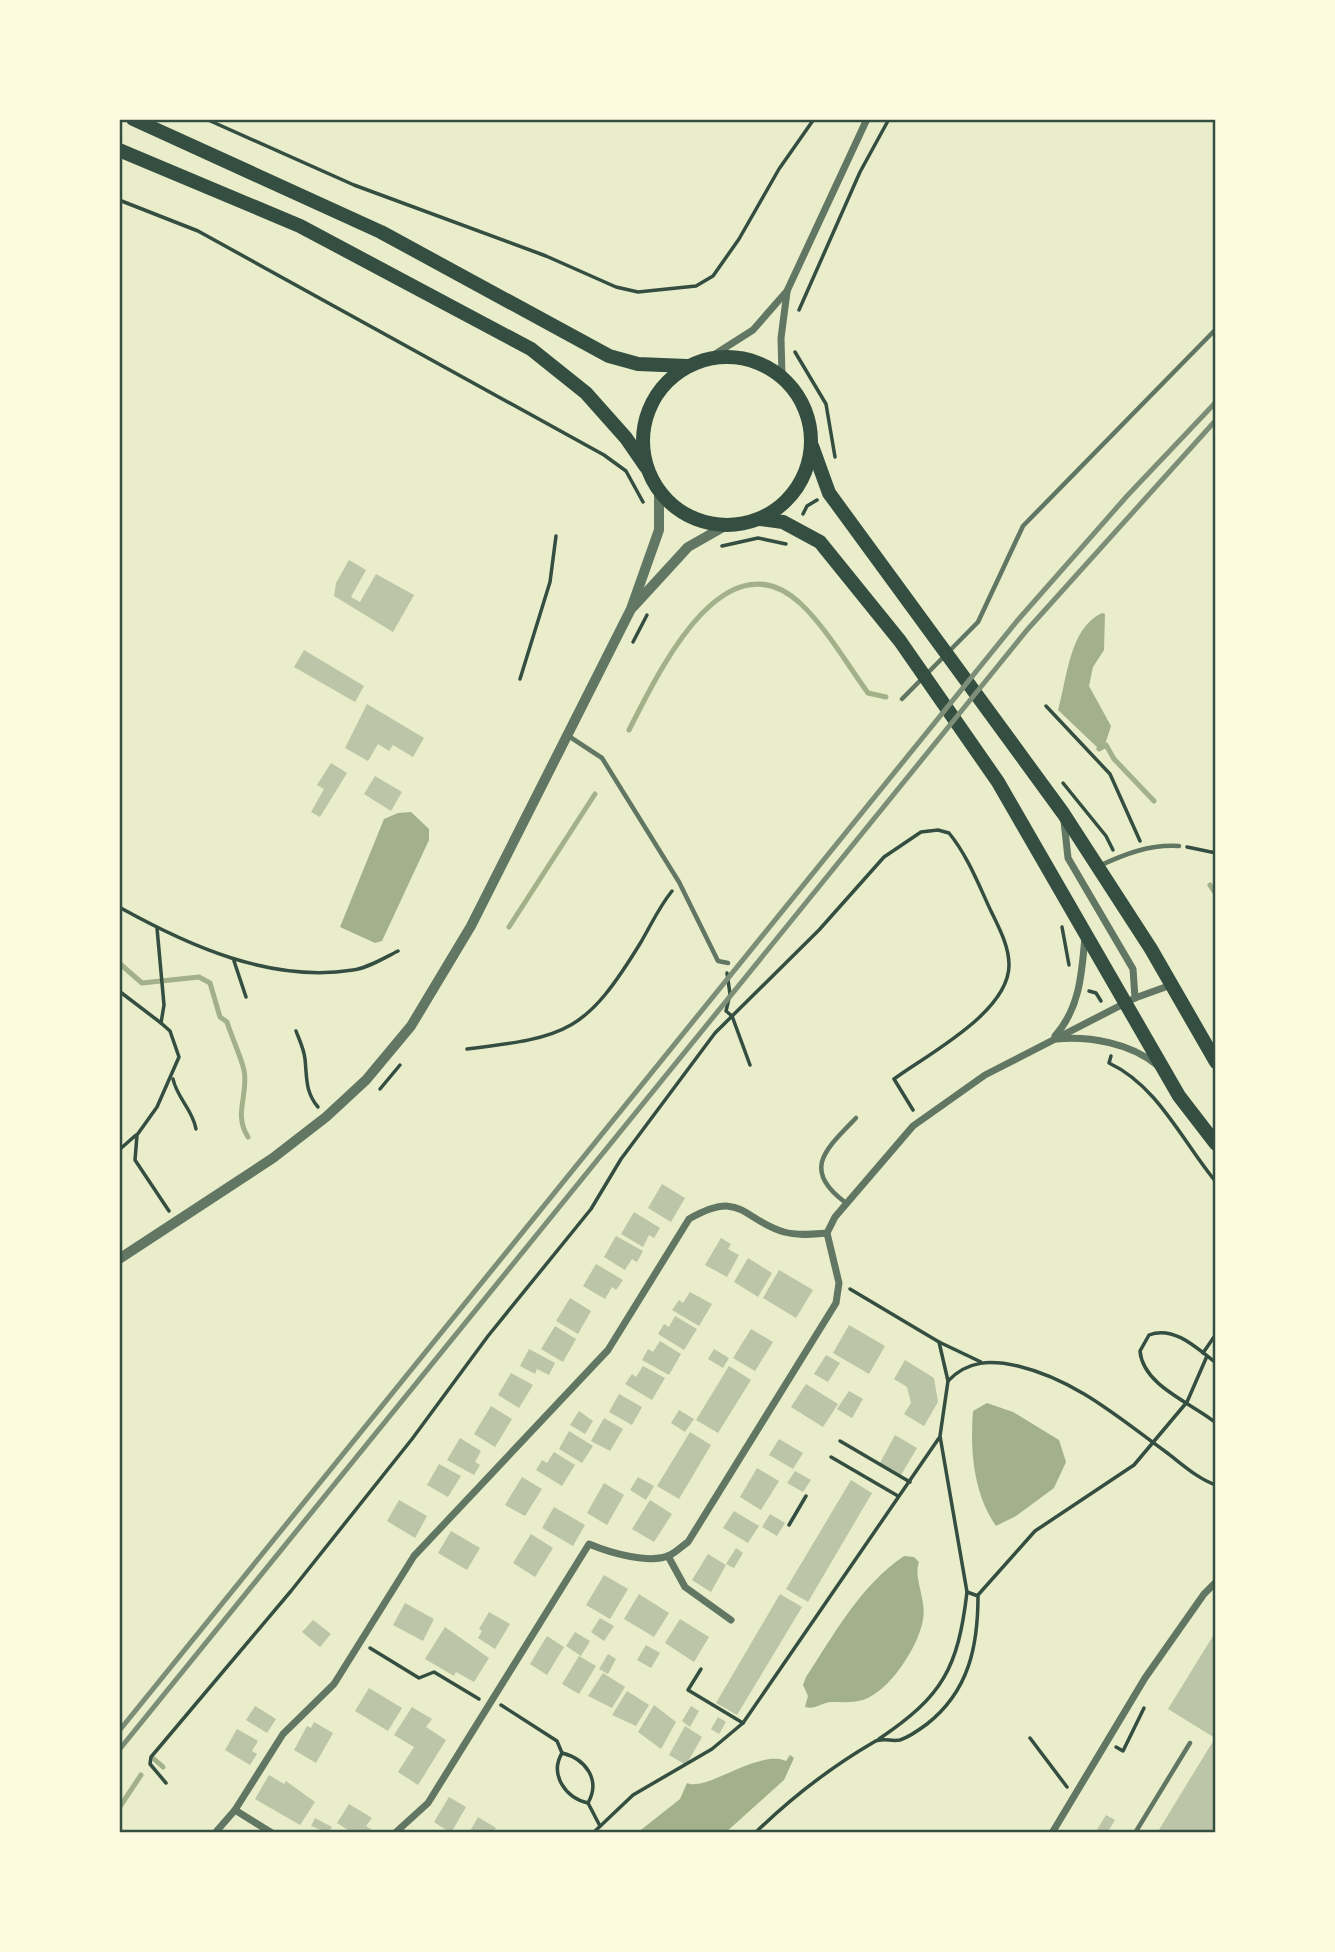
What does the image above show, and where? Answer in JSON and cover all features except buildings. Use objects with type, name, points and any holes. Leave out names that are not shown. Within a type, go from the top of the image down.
[{"type":"highway","points":[[133,119],[381,232],[609,356],[638,365],[687,366]]},
{"type":"highway","points":[[119,150],[300,226],[531,349],[586,393],[626,438],[659,492],[677,510],[700,521],[725,526],[760,519],[780,507],[796,490],[807,469],[812,446]]},
{"type":"highway","points":[[646,467],[643,434],[645,417],[665,383],[687,366],[709,358],[735,356],[760,362],[782,376],[799,396],[809,420],[812,446],[828,493],[924,619],[1063,813],[1216,1062]]},
{"type":"highway","points":[[760,519],[796,528],[820,542],[900,641],[998,782],[1085,933],[1130,1001],[1178,1096],[1216,1144]]},
{"type":"street","points":[[709,358],[752,330],[787,291],[867,119]]},
{"type":"street","points":[[782,376],[781,338],[787,291]]},
{"type":"street","points":[[119,1259],[273,1158],[326,1116],[393,1050],[442,977],[631,609],[659,530],[659,492]]},
{"type":"street","points":[[631,609],[688,547],[725,526]]},
{"type":"street","points":[[1063,813],[1068,858],[1133,968],[1130,1001]]},
{"type":"street","points":[[1052,1039],[1067,1022],[1076,1000],[1085,933]]},
{"type":"street","points":[[395,1833],[428,1803],[589,1544],[614,1555],[667,1556],[688,1542],[836,1303],[839,1283],[827,1233],[846,1203],[879,1163],[920,1121],[985,1075],[1130,1001],[1171,985]]},
{"type":"street","points":[[1052,1039],[1076,1037],[1102,1041],[1148,1058],[1163,1070]]},
{"type":"street","points":[[215,1833],[235,1810],[283,1734],[334,1684],[414,1556],[608,1350],[690,1219],[709,1208],[727,1206],[747,1210],[781,1231],[797,1235],[827,1233]]},
{"type":"street","points":[[667,1556],[685,1587],[731,1620]]},
{"type":"street","points":[[1052,1833],[1172,1638],[1216,1582]]},
{"type":"street","points":[[235,1810],[272,1833]]},
{"type":"lane","points":[[902,699],[978,622],[1023,526],[1216,329]]},
{"type":"lane","points":[[567,735],[603,758],[679,882],[718,961],[727,963]]},
{"type":"lane","points":[[1098,866],[1144,849],[1179,846]]},
{"type":"lane","points":[[846,1203],[828,1190],[821,1176],[822,1161],[832,1143],[856,1118]]},
{"type":"lane","points":[[1135,1833],[1190,1743]]},
{"type":"path","points":[[206,119],[355,185],[546,256],[616,287],[638,292],[696,286],[713,276],[732,250],[779,169],[814,119]]},
{"type":"path","points":[[798,312],[860,173],[889,119]]},
{"type":"path","points":[[119,200],[198,231],[604,455],[632,480],[645,508]]},
{"type":"path","points":[[793,346],[826,404],[838,468]]},
{"type":"path","points":[[716,548],[758,538],[789,545],[807,506],[828,493]]},
{"type":"path","points":[[520,679],[550,582],[556,536]]},
{"type":"path","points":[[628,650],[652,604]]},
{"type":"path","points":[[1046,706],[1111,774],[1144,849]]},
{"type":"path","points":[[1061,780],[1107,836],[1116,858]]},
{"type":"path","points":[[166,1783],[150,1764],[151,1757],[291,1591],[412,1439],[488,1336],[591,1209],[621,1159],[715,1033],[901,843],[921,832],[937,830],[949,833],[972,869],[1004,941],[1009,963],[1008,978],[1001,992],[975,1022],[894,1079],[920,1121]]},
{"type":"path","points":[[1179,846],[1216,853]]},
{"type":"path","points":[[467,1049],[542,1039],[569,1028],[590,1013],[610,990],[679,882]]},
{"type":"path","points":[[119,906],[158,928],[234,961],[319,973],[356,970],[398,951]]},
{"type":"path","points":[[1061,923],[1069,970]]},
{"type":"path","points":[[158,928],[163,991],[161,1023]]},
{"type":"path","points":[[234,961],[246,998]]},
{"type":"path","points":[[727,963],[726,979],[730,994],[726,1011],[732,1016],[750,1065]]},
{"type":"path","points":[[119,991],[170,1031],[179,1057],[173,1076],[157,1107],[137,1135],[119,1150]]},
{"type":"path","points":[[296,1031],[305,1059],[303,1073],[310,1098],[326,1116]]},
{"type":"path","points":[[1109,1063],[1137,1079],[1216,1182]]},
{"type":"path","points":[[173,1076],[175,1090],[195,1122],[196,1129]]},
{"type":"path","points":[[137,1135],[135,1160],[176,1221]]},
{"type":"path","points":[[839,1283],[939,1342],[981,1362],[1034,1370],[1071,1385],[1216,1485]]},
{"type":"path","points":[[1216,1363],[1177,1336],[1161,1332],[1149,1335],[1142,1344],[1140,1359],[1146,1369],[1216,1423]]},
{"type":"path","points":[[877,1740],[899,1741],[938,1715],[958,1690],[975,1652],[978,1596],[992,1576],[1035,1531],[1134,1465],[1187,1402],[1216,1334]]},
{"type":"path","points":[[755,1833],[810,1785],[915,1714],[940,1685],[954,1657],[967,1592],[940,1436],[948,1381],[939,1342]]},
{"type":"path","points":[[948,1381],[956,1373],[981,1362]]},
{"type":"path","points":[[593,1833],[633,1795],[662,1775],[694,1760],[743,1723],[940,1436]]},
{"type":"path","points":[[840,1441],[910,1482]]},
{"type":"path","points":[[831,1457],[899,1497]]},
{"type":"path","points":[[789,1525],[806,1496]]},
{"type":"path","points":[[967,1592],[978,1596]]},
{"type":"path","points":[[360,1642],[419,1678],[434,1672],[490,1701],[557,1741],[562,1753],[583,1763],[593,1779],[594,1793],[589,1803]]},
{"type":"path","points":[[701,1669],[688,1690],[743,1723]]},
{"type":"path","points":[[1107,1741],[1123,1751],[1145,1705]]},
{"type":"path","points":[[1030,1738],[1074,1797]]},
{"type":"path","points":[[562,1753],[557,1762],[564,1789],[576,1800],[589,1803]]},
{"type":"path","points":[[589,1803],[600,1826]]},
{"type":"shaded area","points":[[1102,613],[1105,614],[1104,650],[1093,667],[1089,686],[1111,726],[1104,748],[1099,749],[1058,710],[1076,642],[1082,630]]},
{"type":"shaded area","points":[[411,812],[429,829],[429,840],[382,941],[375,943],[340,927],[384,819],[398,813]]},
{"type":"shaded area","points":[[987,1403],[1013,1412],[1059,1440],[1066,1462],[1054,1488],[1016,1516],[996,1526],[982,1500],[973,1456],[973,1411]]},
{"type":"shaded area","points":[[904,1556],[914,1557],[919,1562],[918,1575],[924,1612],[920,1631],[909,1655],[883,1688],[863,1700],[805,1707],[808,1696],[803,1685],[806,1677],[838,1627],[874,1581]]},
{"type":"shaded area","points":[[790,1755],[794,1758],[784,1780],[725,1833],[637,1833],[680,1799],[687,1783],[707,1782],[762,1761],[786,1761]]},
{"type":"waterway","points":[[629,730],[656,678],[696,620],[719,598],[745,586],[772,586],[801,604],[828,636],[868,693],[886,697]]},
{"type":"waterway","points":[[1099,749],[1106,745],[1114,759],[1154,801]]},
{"type":"waterway","points":[[509,927],[595,794]]},
{"type":"waterway","points":[[1210,885],[1216,894]]},
{"type":"waterway","points":[[119,963],[142,983],[199,977],[210,983],[220,1017],[227,1022],[244,1070],[245,1087],[241,1112],[248,1137]]},
{"type":"waterway","points":[[154,1759],[163,1767]]},
{"type":"waterway","points":[[119,1808],[141,1775]]},
{"type":"railway","points":[[119,1731],[1017,621],[1127,496],[1216,402]]},
{"type":"railway","points":[[119,1750],[1027,630],[1216,420]]}]
